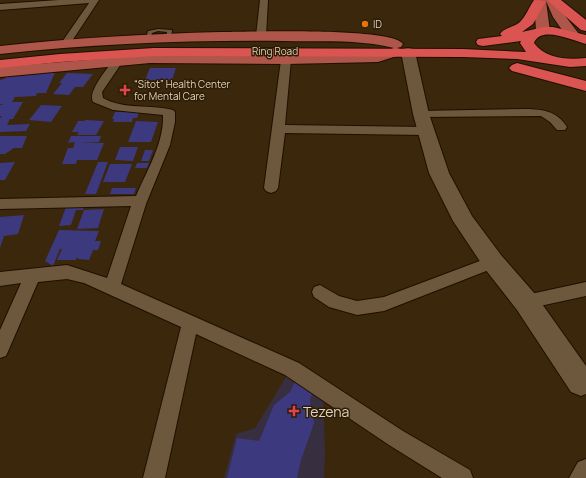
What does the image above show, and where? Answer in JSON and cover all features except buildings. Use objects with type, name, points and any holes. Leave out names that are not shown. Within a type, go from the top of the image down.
[{"type":"highway","points":[[448,43],[515,32],[530,19],[535,7],[546,0],[586,26]]},
{"type":"highway","name":"Ring Road","points":[[0,64],[120,53],[404,50],[448,43],[507,40],[552,31],[572,34],[586,40]]},
{"type":"highway","points":[[537,33],[528,39],[529,47],[534,52],[554,61],[578,64],[586,62]]},
{"type":"highway","name":"Ring Road","points":[[0,57],[89,48],[138,45],[404,50],[517,55],[554,61],[586,70]]},
{"type":"highway","points":[[404,50],[510,66],[586,86]]},
{"type":"main road","points":[[537,33],[546,0]]},
{"type":"main road","points":[[546,0],[572,34]]},
{"type":"main road","points":[[0,50],[67,42],[148,38],[261,36],[382,39],[404,50]]},
{"type":"main road","points":[[0,72],[118,61],[378,58],[404,50]]},
{"type":"street","points":[[0,7],[93,0]]},
{"type":"street","points":[[67,42],[93,0]]},
{"type":"street","points":[[261,36],[264,0]]},
{"type":"street","points":[[404,50],[423,122],[439,172],[464,221],[493,262],[526,302],[584,385]]},
{"type":"street","points":[[271,188],[286,60]]},
{"type":"street","points":[[112,287],[141,201],[166,137],[170,120],[169,112],[157,109],[104,105],[98,100],[97,92],[118,61]]},
{"type":"street","points":[[279,129],[423,122],[522,112],[543,113],[554,119],[561,127]]},
{"type":"street","points":[[0,204],[141,201]]},
{"type":"street","points":[[320,292],[335,302],[356,308],[384,304],[493,262]]},
{"type":"street","points":[[0,279],[33,274],[67,272],[86,277],[112,287],[190,324],[292,369],[396,438],[462,478]]},
{"type":"street","points":[[0,350],[33,274]]},
{"type":"street","points":[[526,302],[586,289]]},
{"type":"street","points":[[154,478],[190,324]]},
{"type":"street","points":[[580,478],[586,470]]},
{"type":"shaded area","name":"Tezena","points":[[289,372],[323,394],[325,450],[324,478],[224,478],[236,434],[255,428]]},
{"type":"place","name":"ID","points":[[365,24]]},
{"type":"place","name":"“Sitot” Health Center for Mental Care","points":[[125,90]]},
{"type":"place","name":"Tezena","points":[[294,411]]}]
